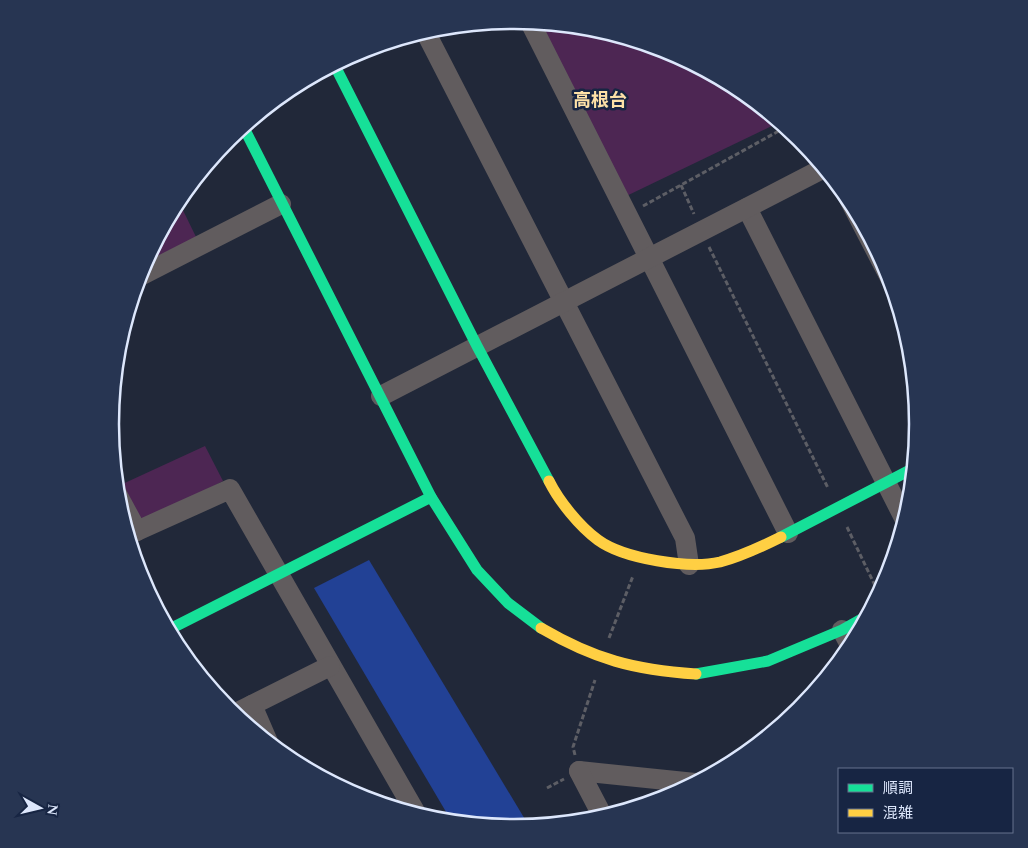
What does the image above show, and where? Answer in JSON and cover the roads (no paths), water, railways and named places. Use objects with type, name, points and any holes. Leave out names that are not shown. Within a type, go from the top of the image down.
[{"type":"street","points":[[534,30],[788,533]]},
{"type":"street","points":[[429,38],[685,538],[689,565]]},
{"type":"street","points":[[337,71],[477,346],[558,499],[598,540],[640,557],[689,565],[719,562],[751,552],[906,472]]},
{"type":"street","points":[[247,133],[431,497],[476,570],[508,603],[540,628],[575,648],[602,658],[657,671],[703,674],[768,661],[846,638]]},
{"type":"street","points":[[381,396],[818,171]]},
{"type":"street","points":[[150,271],[281,204]]},
{"type":"street","points":[[746,208],[900,510]]},
{"type":"street","points":[[134,532],[230,489],[412,806]]},
{"type":"street","points":[[175,627],[316,553],[431,497]]},
{"type":"street","points":[[242,710],[330,666]]},
{"type":"street","points":[[252,705],[262,729]]},
{"type":"street","points":[[599,810],[579,771],[681,782]]},
{"type":"water","points":[[369,560],[525,819],[488,818],[447,814],[314,588]]},
{"type":"district","name":"高根台","points":[[600,100]]}]
